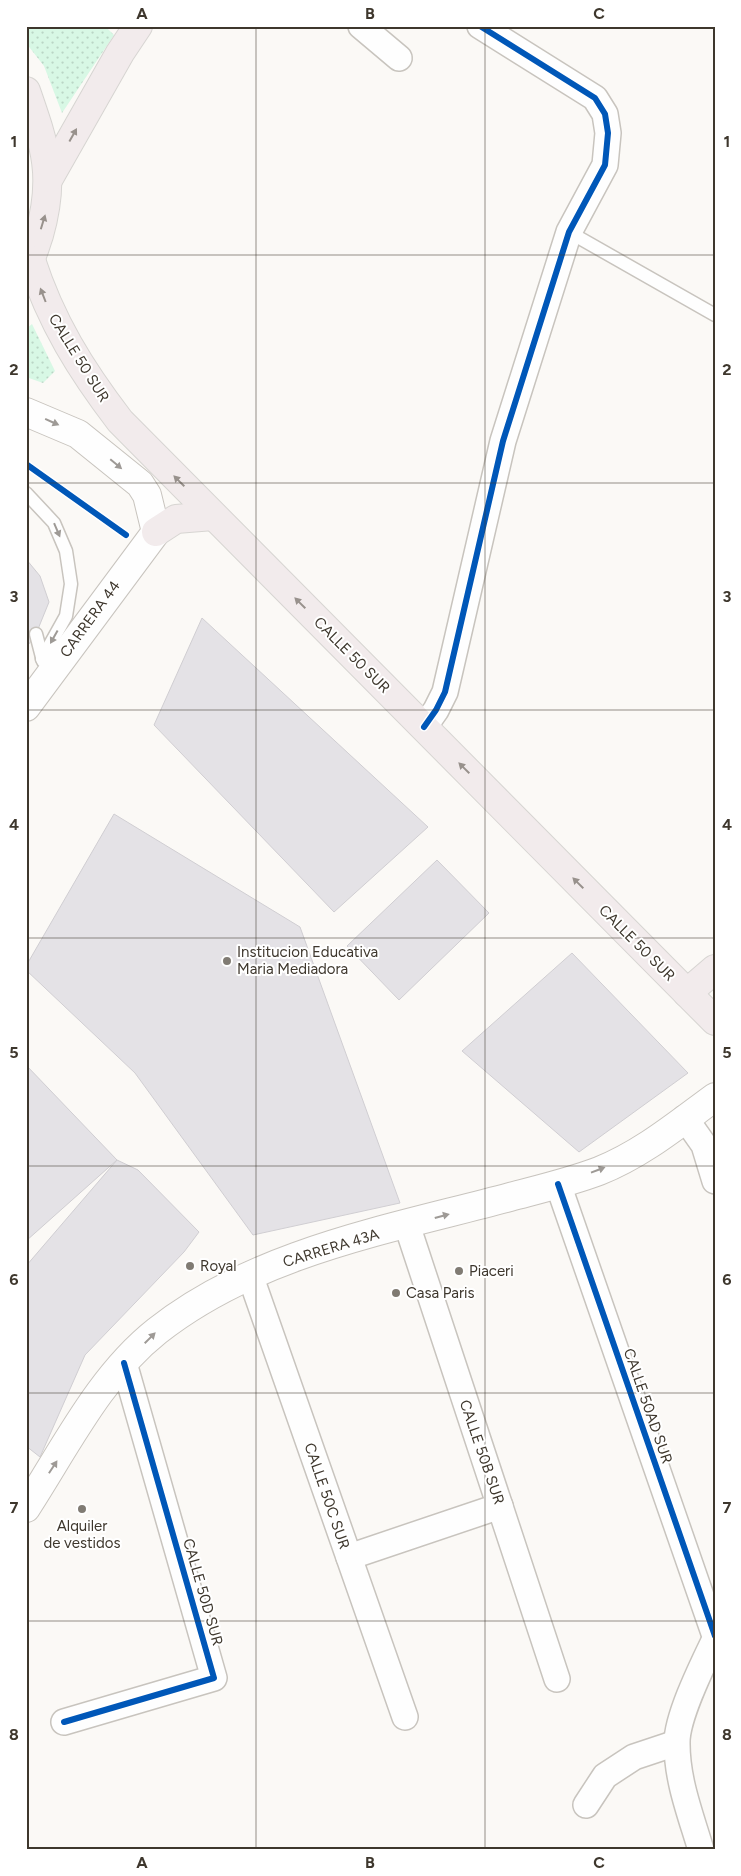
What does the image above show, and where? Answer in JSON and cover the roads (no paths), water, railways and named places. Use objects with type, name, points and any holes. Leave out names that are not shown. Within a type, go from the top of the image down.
[{"type":"main road","points":[[49,178],[138,26]]},
{"type":"main road","points":[[26,91],[42,136],[49,178],[46,212],[29,264]]},
{"type":"main road","name":"CALLE 50 SUR","points":[[29,264],[43,298],[76,360],[120,421],[715,1021]]},
{"type":"main road","points":[[26,412],[78,434],[140,484],[148,495],[156,532],[176,519],[214,516]]},
{"type":"main road","name":"CARRERA 44","points":[[26,707],[44,669],[156,532]]},
{"type":"main road","points":[[687,992],[715,969]]},
{"type":"main road","name":"CARRERA 43A","points":[[26,1508],[96,1400],[124,1363],[157,1331],[196,1304],[250,1275],[349,1240],[558,1184],[599,1171],[624,1159],[658,1138],[715,1097]]},
{"type":"street","points":[[361,26],[399,58]]},
{"type":"street","points":[[424,727],[436,710],[445,692],[502,441],[568,232],[605,165],[608,133],[605,114],[595,98],[480,26]]},
{"type":"street","points":[[685,1118],[704,1145],[715,1181]]},
{"type":"street","name":"CALLE 50AD SUR","points":[[558,1184],[715,1638],[687,1702],[676,1743],[684,1794],[701,1850]]},
{"type":"street","name":"CALLE 50B SUR","points":[[407,1225],[557,1679]]},
{"type":"street","name":"CALLE 50C SUR","points":[[250,1275],[405,1717]]},
{"type":"street","name":"CALLE 50D SUR","points":[[64,1722],[214,1678],[124,1363]]},
{"type":"street","points":[[348,1557],[500,1506]]},
{"type":"street","points":[[586,1805],[605,1776],[634,1757],[676,1743]]},
{"type":"lane","points":[[568,232],[715,315]]},
{"type":"lane","points":[[26,493],[54,523],[66,551],[71,584],[66,616],[44,669]]},
{"type":"lane","points":[[36,634],[44,669]]},
{"type":"place","name":"Institucion Educativa Maria Mediadora","points":[[227,961]]},
{"type":"place","name":"Royal","points":[[190,1266]]},
{"type":"place","name":"Piaceri","points":[[459,1271]]},
{"type":"place","name":"Casa Paris","points":[[396,1293]]},
{"type":"place","name":"Alquiler de vestidos","points":[[82,1509]]}]
